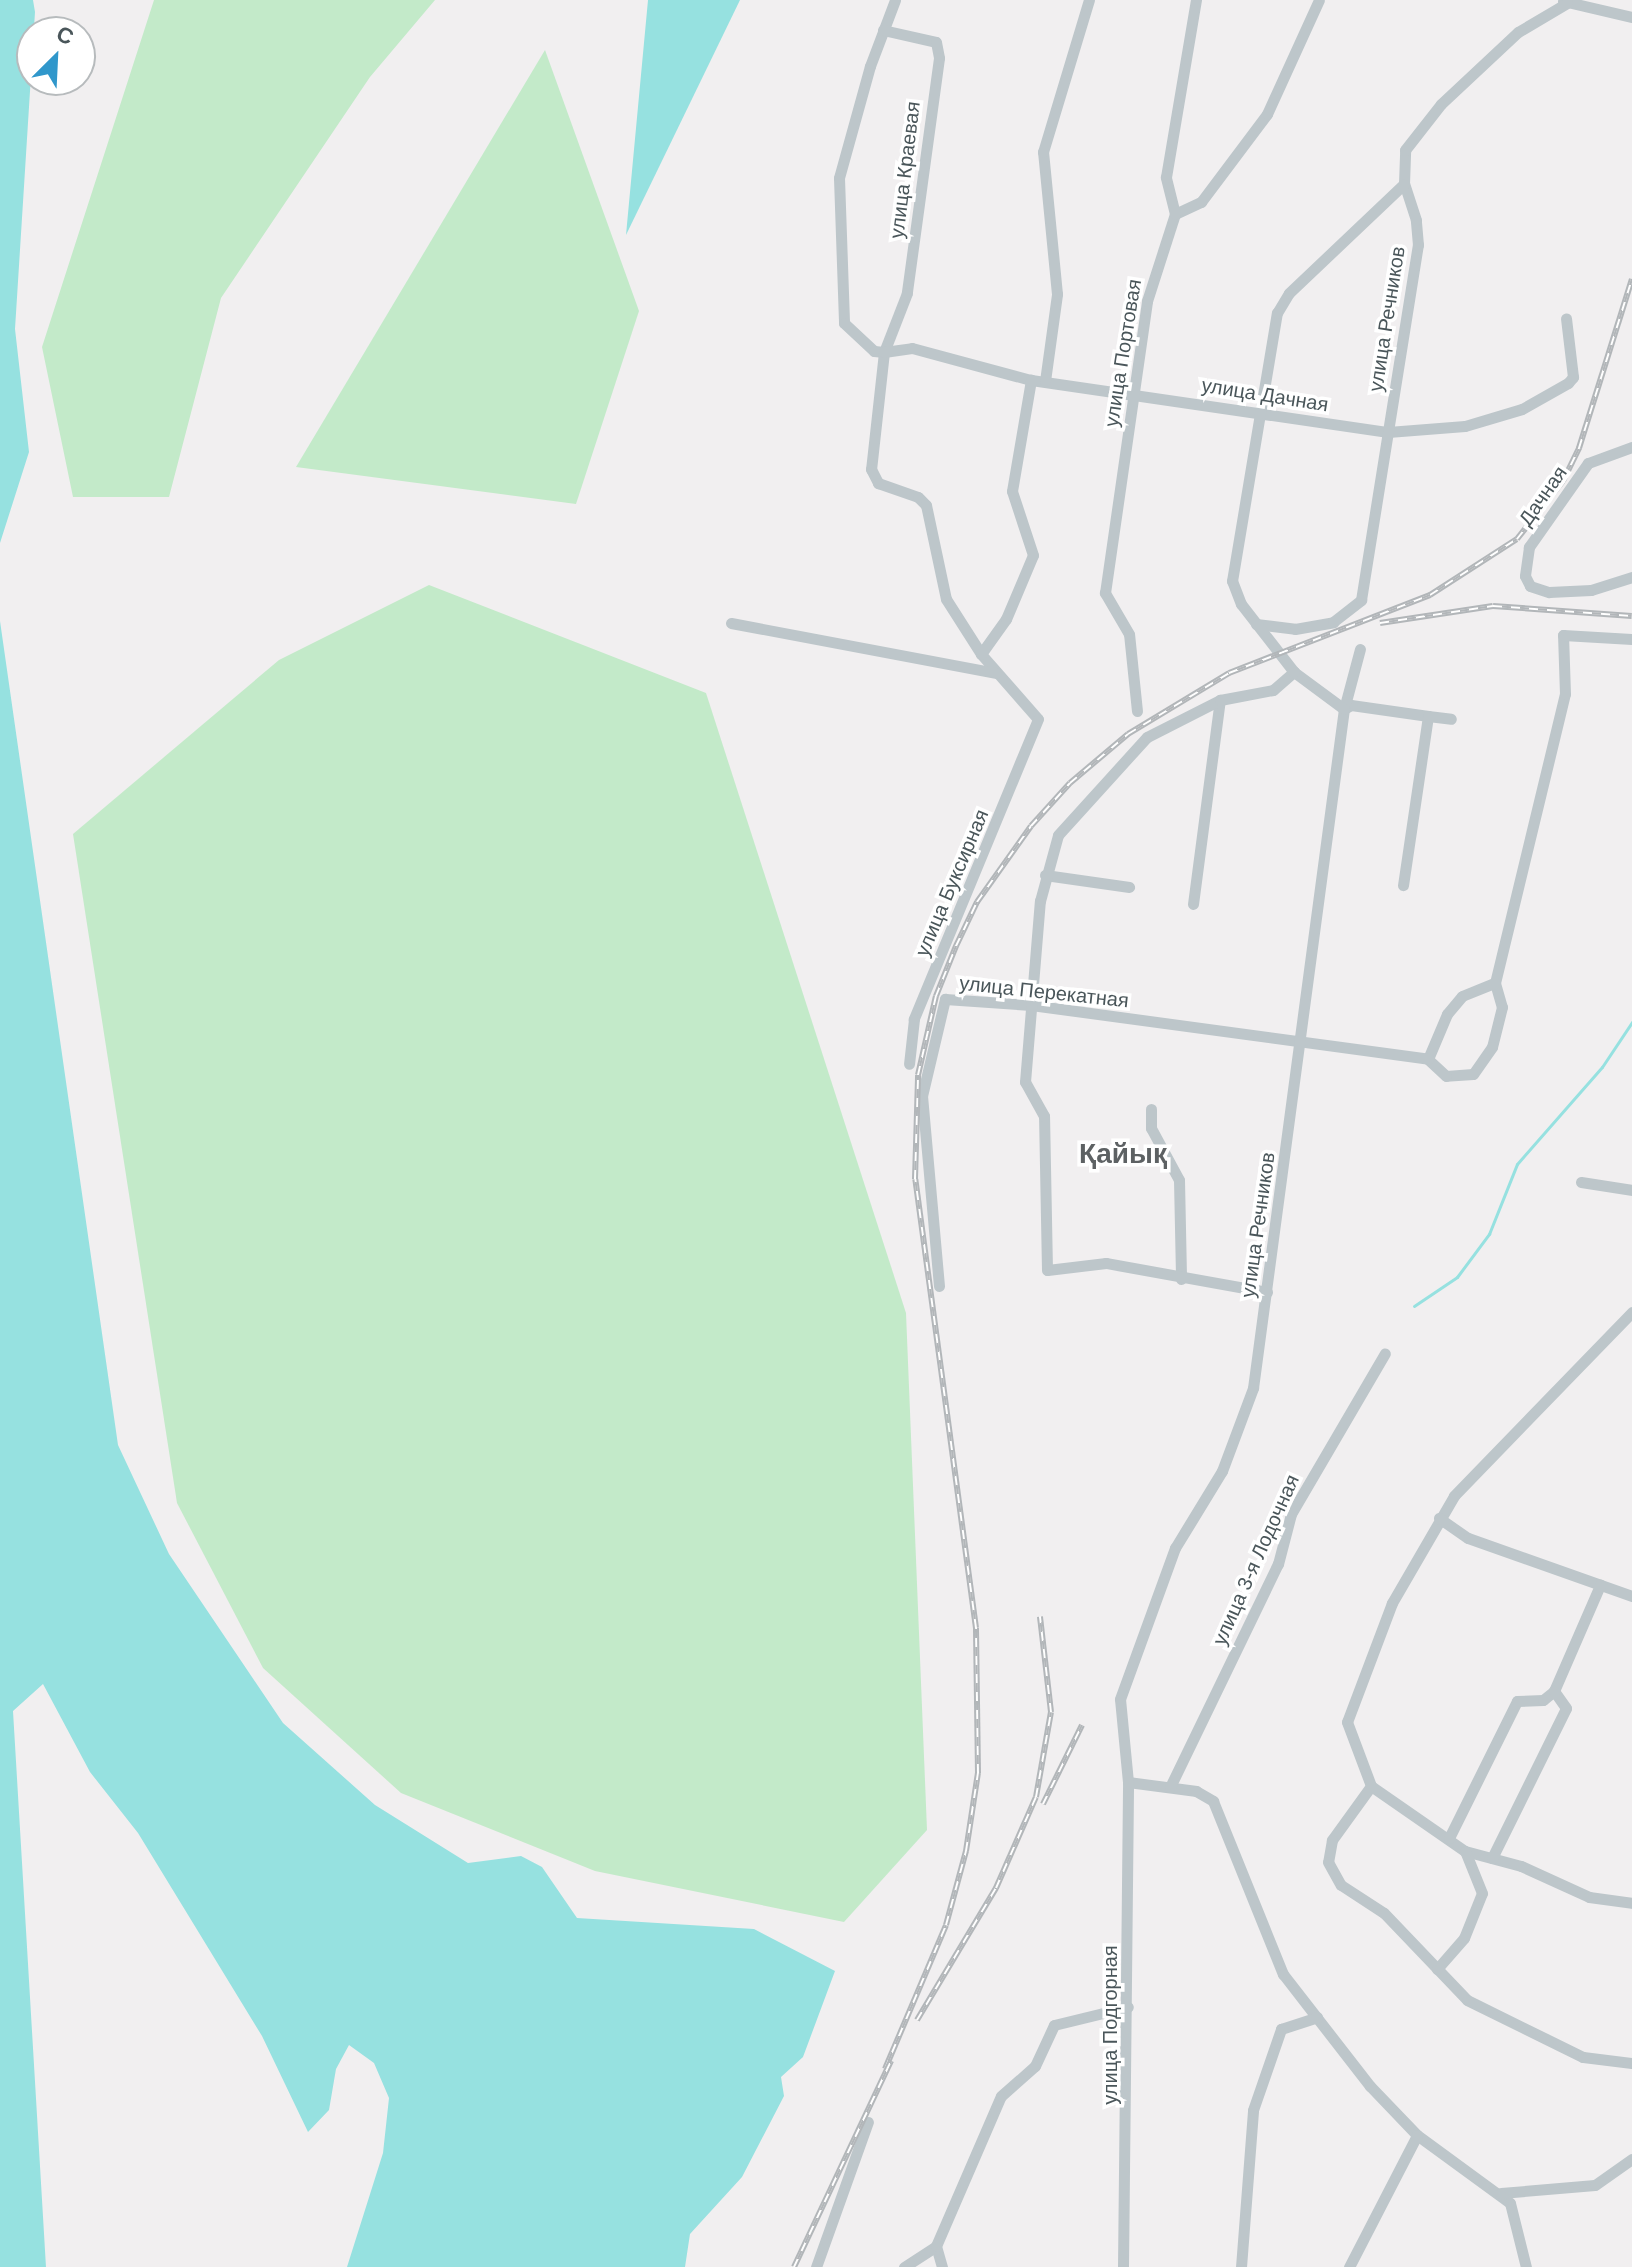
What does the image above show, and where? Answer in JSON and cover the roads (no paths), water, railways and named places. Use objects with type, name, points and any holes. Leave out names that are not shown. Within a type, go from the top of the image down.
[{"type":"street","points":[[884,352],[874,351],[844,323],[839,178],[883,30],[895,0]]},
{"type":"street","points":[[1045,381],[1057,294],[1043,152],[1089,0]]},
{"type":"street","points":[[1196,0],[1166,177],[1175,214],[1201,202],[1267,114],[1319,0]]},
{"type":"street","points":[[1564,2],[1632,17]]},
{"type":"street","name":"улица Речников","points":[[1256,624],[1295,629],[1333,622],[1361,600],[1418,245],[1416,220],[1404,184],[1405,150],[1441,104],[1518,32],[1564,2]]},
{"type":"street","name":"улица Краевая","points":[[883,30],[936,42],[939,58],[907,293],[884,352],[873,478],[926,505],[946,599],[995,673],[1038,719]]},
{"type":"street","points":[[1404,184],[1289,293],[1277,313],[1232,581],[1256,624],[1294,672],[1344,709],[1351,705],[1451,719]]},
{"type":"street","name":"улица Портовая","points":[[1137,711],[1129,634],[1105,593],[1147,301],[1175,214]]},
{"type":"street","name":"улица Дачная","points":[[884,352],[912,348],[1031,380],[1388,432],[1465,426],[1522,409],[1568,383],[1573,377],[1566,318]]},
{"type":"street","points":[[981,654],[1006,619],[1033,555],[1012,491],[1031,380]]},
{"type":"street","name":"Дачная","points":[[1632,447],[1588,463],[1529,547],[1525,576],[1530,586],[1549,592],[1591,590],[1632,577]]},
{"type":"street","points":[[731,623],[995,673]]},
{"type":"street","points":[[1495,983],[1477,987],[1454,1005],[1428,1059],[1437,1071],[1457,1078],[1473,1074],[1482,1064],[1502,1017],[1495,983],[1565,694],[1563,635],[1632,639]]},
{"type":"street","name":"улица Речников","points":[[1128,1782],[1120,1699],[1175,1548],[1222,1471],[1245,1417],[1267,1292],[1344,709],[1360,649]]},
{"type":"street","points":[[1267,1292],[1181,1279],[1106,1263],[1047,1270],[1044,1116],[1025,1082],[1045,875],[1058,835],[1092,802],[1125,756],[1176,719],[1220,700],[1273,690],[1294,672]]},
{"type":"street","points":[[1193,904],[1220,700]]},
{"type":"street","points":[[1403,885],[1428,716]]},
{"type":"street","name":"улица Буксирная","points":[[909,1064],[914,1019],[1038,719]]},
{"type":"street","points":[[1045,875],[1129,887]]},
{"type":"street","name":"улица Перекатная","points":[[939,1286],[922,1096],[945,999],[1031,1005],[1428,1059]]},
{"type":"street","points":[[1151,1109],[1151,1128],[1179,1180],[1181,1279]]},
{"type":"street","points":[[1581,1182],[1632,1190]]},
{"type":"street","points":[[1632,1312],[1439,1518],[1392,1603],[1349,1712],[1351,1737],[1371,1786],[1465,1851],[1492,1858],[1589,1897],[1632,1903]]},
{"type":"street","name":"улица 3-я Лодочная","points":[[1170,1787],[1281,1556],[1298,1499],[1385,1353]]},
{"type":"street","points":[[1439,1518],[1468,1538],[1632,1596]]},
{"type":"street","points":[[1449,1838],[1517,1701],[1543,1700],[1554,1691],[1600,1585]]},
{"type":"street","points":[[1492,1858],[1566,1708],[1554,1691]]},
{"type":"street","points":[[1128,1782],[1206,1795],[1218,1809],[1283,1974],[1370,2086],[1417,2135],[1501,2193],[1516,2216],[1526,2267]]},
{"type":"street","name":"улица Подгорная","points":[[1123,2267],[1128,1782]]},
{"type":"street","points":[[1371,1786],[1332,1840],[1328,1862],[1341,1885],[1384,1913],[1467,2000],[1583,2057],[1632,2063]]},
{"type":"street","points":[[1437,1969],[1464,1938],[1482,1893],[1465,1851]]},
{"type":"street","points":[[904,2267],[936,2246],[1001,2096],[1035,2066],[1054,2025],[1128,2007]]},
{"type":"street","points":[[1241,2267],[1253,2110],[1281,2029],[1317,2017]]},
{"type":"street","points":[[816,2267],[868,2122]]},
{"type":"street","points":[[1349,2267],[1417,2135]]},
{"type":"street","points":[[1501,2193],[1595,2185],[1632,2159]]},
{"type":"street","points":[[936,2246],[942,2267]]},
{"type":"water","points":[[0,0],[33,0],[35,16],[16,16],[16,96],[30,96],[15,329],[29,452],[0,543]]},
{"type":"water","points":[[648,0],[740,0],[626,235]]},
{"type":"water","points":[[0,621],[118,1445],[169,1554],[283,1723],[375,1805],[468,1863],[521,1856],[542,1867],[577,1918],[754,1929],[835,1971],[803,2057],[781,2077],[784,2096],[742,2177],[690,2234],[685,2267],[347,2267],[383,2153],[389,2098],[374,2063],[349,2045],[336,2069],[329,2110],[308,2132],[262,2036],[138,1833],[90,1772],[43,1684],[13,1711],[46,2267],[0,2267]]},
{"type":"waterway","points":[[1414,1306],[1457,1277],[1489,1234],[1517,1164],[1602,1067],[1632,1022]]},
{"type":"railway","points":[[885,2069],[946,1925],[966,1851],[978,1773],[976,1628],[915,1179],[918,1075],[936,996],[956,946],[977,902],[1031,826],[1070,783],[1128,734],[1229,673],[1430,595],[1517,539],[1563,481],[1579,448],[1632,279]]},
{"type":"railway","points":[[1380,623],[1493,606],[1632,616]]},
{"type":"railway","points":[[917,2020],[996,1888],[1036,1797],[1051,1712],[1040,1617]]},
{"type":"railway","points":[[1043,1804],[1082,1725]]},
{"type":"railway","points":[[794,2267],[891,2061]]},
{"type":"district","name":"Қайық","points":[[1123,1154]]}]
